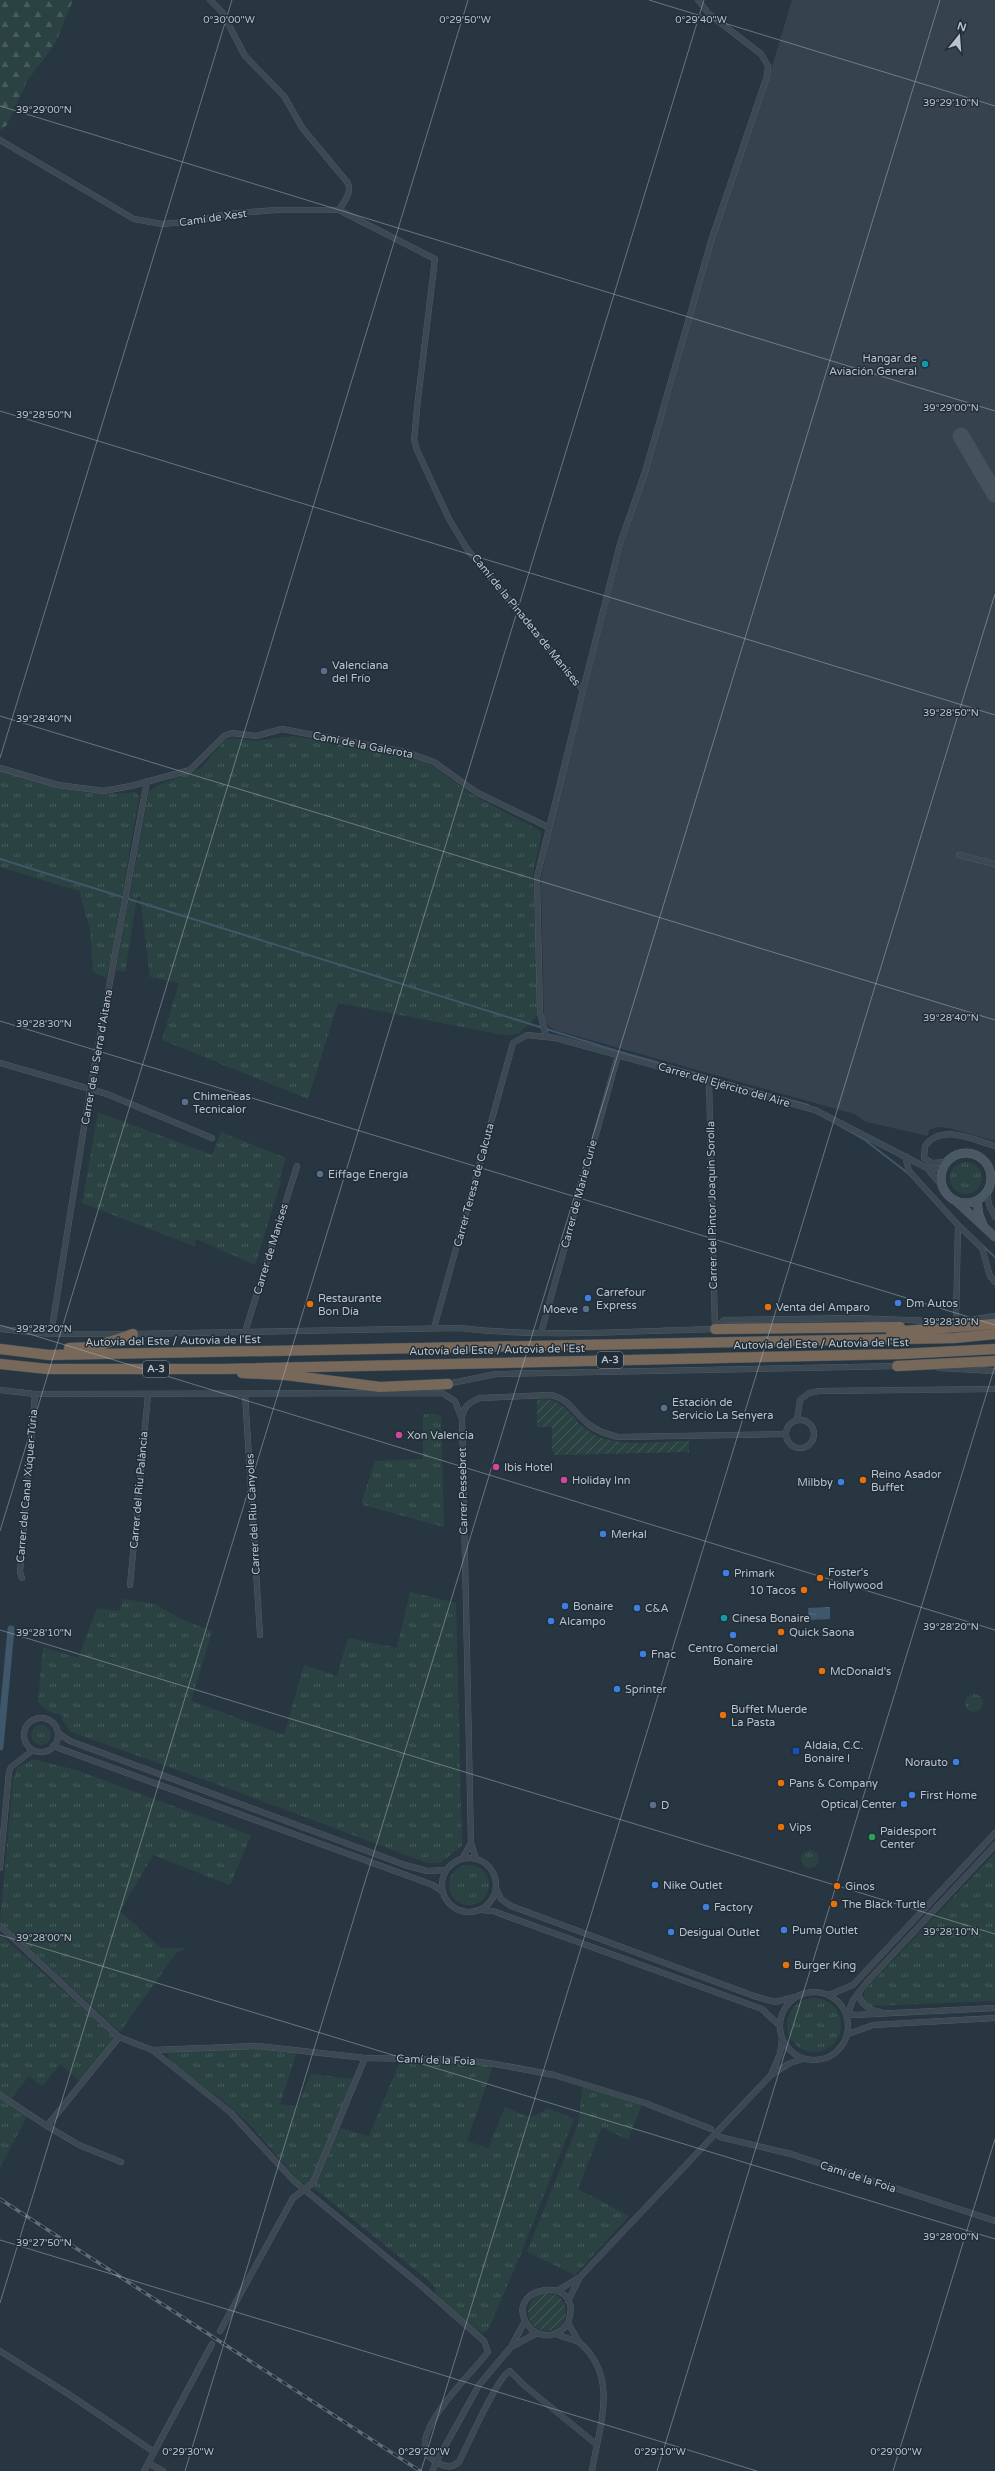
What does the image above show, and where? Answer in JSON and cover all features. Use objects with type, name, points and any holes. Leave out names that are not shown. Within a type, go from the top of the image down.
[{"type":"highway","points":[[714,1342],[755,1336],[927,1331],[995,1324]]},
{"type":"highway","points":[[715,1329],[978,1326]]},
{"type":"highway","points":[[5,1350],[94,1347],[133,1334]]},
{"type":"highway","name":"Autovía del Este / Autovia de l'Est","points":[[5,1350],[49,1355],[954,1338],[995,1334]]},
{"type":"highway","name":"Autovía del Este / Autovia de l'Est","points":[[0,1364],[56,1369],[224,1369],[900,1354],[995,1349]]},
{"type":"highway","points":[[897,1366],[995,1361]]},
{"type":"highway","points":[[224,1369],[242,1373],[286,1375],[380,1387],[448,1384]]},
{"type":"main road","points":[[995,1165],[985,1162],[972,1154],[957,1154],[944,1165],[942,1186],[950,1198],[957,1202],[995,1237]]},
{"type":"main road","points":[[957,1202],[964,1203],[977,1201],[990,1188],[991,1174],[985,1162]]},
{"type":"main road","points":[[977,1201],[979,1215],[983,1226]]},
{"type":"street","points":[[210,0],[222,12],[245,56],[284,96],[303,129],[348,183],[350,189],[348,195],[339,210]]},
{"type":"street","points":[[583,690],[620,544],[645,472],[711,241],[767,76],[768,66],[761,54],[709,14],[698,0]]},
{"type":"street","name":"Camí de Xest","points":[[0,140],[134,219],[162,224],[198,221],[233,214],[339,210],[352,215],[435,259]]},
{"type":"street","name":"Camí de la Pinadeta de Manises","points":[[435,259],[414,440],[417,450],[449,520],[467,549],[583,690],[548,827],[537,877],[540,1013],[546,1036]]},
{"type":"street","name":"Camí de la Galerota","points":[[147,781],[190,770],[224,736],[232,733],[256,736],[282,729],[406,752],[434,762],[476,792],[548,827]]},
{"type":"street","points":[[0,768],[58,786],[104,791],[147,781]]},
{"type":"street","name":"Carrer de la Serra d'Aitana","points":[[51,1334],[90,1090],[147,781]]},
{"type":"street","points":[[959,855],[995,864]]},
{"type":"street","name":"Carrer del Ejército del Aire","points":[[513,1043],[527,1035],[546,1036],[815,1110],[927,1168]]},
{"type":"street","name":"Carrer Teresa de Calcuta","points":[[434,1328],[513,1043]]},
{"type":"street","name":"Carrer de Marie Curie","points":[[541,1333],[618,1055]]},
{"type":"street","points":[[0,1063],[107,1094],[212,1138]]},
{"type":"street","name":"Carrer del Pintor Joaquín Sorolla","points":[[709,1081],[715,1329]]},
{"type":"street","points":[[944,1165],[932,1163],[924,1158],[925,1146],[939,1134],[954,1135],[995,1146]]},
{"type":"street","points":[[905,1156],[909,1171],[958,1225],[982,1248],[990,1276],[995,1282]]},
{"type":"street","points":[[942,1186],[927,1168],[944,1165]]},
{"type":"street","name":"Carrer de Manises","points":[[245,1332],[297,1166]]},
{"type":"street","points":[[990,1188],[989,1205],[995,1217]]},
{"type":"street","points":[[956,1322],[958,1225]]},
{"type":"street","points":[[0,1329],[51,1334],[133,1334],[434,1328],[460,1328],[506,1333],[541,1333],[715,1329],[724,1320],[855,1318],[956,1322],[995,1316]]},
{"type":"street","points":[[411,1392],[496,1374],[897,1366],[995,1371]]},
{"type":"street","points":[[797,1420],[800,1400],[809,1393],[819,1391],[995,1389]]},
{"type":"street","points":[[0,1390],[35,1394],[442,1393],[455,1402],[462,1417]]},
{"type":"street","name":"Carrer del Canal Xúquer-Túria","points":[[22,1578],[20,1572],[35,1394]]},
{"type":"street","name":"Carrer del Riu Palància","points":[[130,1585],[148,1394]]},
{"type":"street","name":"Carrer del Riu Canyoles","points":[[245,1394],[260,1635]]},
{"type":"street","points":[[462,1417],[464,1408],[471,1401],[480,1398],[551,1395],[562,1398],[572,1405],[587,1423],[602,1432],[618,1437],[786,1434]]},
{"type":"street","name":"Carrer Pessebret","points":[[462,1417],[470,1843],[476,1860]]},
{"type":"street","points":[[797,1420],[806,1421],[812,1428],[814,1437],[810,1444],[804,1447],[796,1447],[789,1442],[786,1434],[789,1425],[797,1420]]},
{"type":"street","points":[[58,1733],[54,1746],[44,1752],[33,1750],[26,1743],[24,1734],[26,1727],[32,1720],[42,1718],[50,1721],[58,1733],[70,1741],[405,1865],[427,1871],[446,1870]]},
{"type":"street","points":[[54,1746],[433,1884],[443,1892],[451,1906],[458,1910],[473,1912],[481,1910],[493,1911],[762,2009],[780,2026]]},
{"type":"street","points":[[0,1868],[10,1767],[33,1750]]},
{"type":"street","points":[[829,1995],[852,1985],[995,1833]]},
{"type":"street","name":"Carrer Pessebret","points":[[462,1859],[470,1843]]},
{"type":"street","points":[[557,2291],[580,2277],[771,2075],[790,2063],[803,2059],[824,2059],[835,2054],[843,2045],[848,2034],[847,2014],[858,1993],[995,1846]]},
{"type":"street","points":[[443,1892],[443,1877],[446,1870],[453,1863],[462,1859],[476,1860],[490,1869],[494,1875],[496,1888],[501,1899],[511,1906],[754,1996],[775,2002],[814,1992],[829,1995],[836,2000],[847,2014]]},
{"type":"street","points":[[481,1910],[488,1904],[496,1888]]},
{"type":"street","points":[[0,1926],[119,2037],[152,2050],[230,2112],[305,2190],[418,2283],[484,2341],[488,2348],[484,2356],[456,2387],[436,2418],[425,2440],[425,2450],[429,2458],[445,2467],[452,2467],[459,2462],[496,2387],[506,2372],[510,2371],[525,2386],[596,2444]]},
{"type":"street","points":[[858,1993],[860,2001],[867,2009],[886,2014]]},
{"type":"street","points":[[771,2075],[780,2054],[782,2038],[780,2026],[784,2010],[795,1997]]},
{"type":"street","points":[[847,2014],[886,2014],[995,2008]]},
{"type":"street","points":[[848,2034],[873,2025],[995,2018]]},
{"type":"street","points":[[47,2126],[119,2037]]},
{"type":"street","points":[[782,2038],[791,2050],[803,2059]]},
{"type":"street","name":"Camí de la Foia","points":[[152,2050],[258,2046],[365,2058],[464,2060],[536,2071],[645,2103],[711,2129]]},
{"type":"street","points":[[220,2332],[293,2198],[313,2183],[365,2058]]},
{"type":"street","points":[[0,2095],[79,2145],[121,2162]]},
{"type":"street","name":"Camí de la Foia","points":[[720,2137],[791,2154],[995,2221]]},
{"type":"street","points":[[568,2301],[580,2277]]},
{"type":"street","points":[[432,2471],[479,2384],[512,2347],[525,2321],[524,2307],[530,2295],[543,2289],[557,2291],[568,2301],[570,2310],[568,2323],[579,2342],[594,2357],[603,2375],[605,2403],[592,2471]]},
{"type":"street","points":[[525,2321],[537,2333],[543,2335],[555,2334],[579,2342]]},
{"type":"street","points":[[555,2334],[568,2323]]},
{"type":"street","points":[[512,2347],[537,2333]]},
{"type":"street","points":[[144,2471],[212,2344]]},
{"type":"street","points":[[0,2351],[70,2395],[154,2452]]},
{"type":"street","points":[[148,2463],[163,2471]]},
{"type":"shaded area","points":[[792,0],[995,0],[995,1141],[949,1128],[937,1127],[929,1130],[928,1136],[866,1122],[854,1114],[555,1030],[547,1025],[544,1017],[541,878],[554,816],[623,546],[672,390],[713,241],[774,60]]},
{"type":"green space","points":[[0,0],[73,0],[55,44],[27,81],[7,125],[0,130]]},
{"type":"green space","points":[[294,736],[413,757],[433,766],[469,793],[541,831],[541,838],[533,872],[538,1015],[518,1034],[504,1035],[338,1003],[308,1099],[162,1040],[179,983],[150,977],[140,896],[137,897],[125,972],[116,970],[149,791],[159,785],[201,768],[225,740],[233,738],[255,741]]},
{"type":"green space","points":[[0,771],[50,786],[66,789],[100,793],[135,792],[139,796],[111,961],[106,978],[93,972],[90,930],[79,891],[0,867]]},
{"type":"green space","points":[[98,1112],[212,1155],[221,1132],[286,1158],[279,1180],[281,1182],[255,1265],[196,1239],[194,1246],[82,1203]]},
{"type":"green space","points":[[963,1162],[969,1162],[979,1169],[982,1178],[981,1184],[975,1191],[969,1194],[963,1194],[953,1187],[950,1181],[950,1175],[957,1165]]},
{"type":"green space","points":[[547,1399],[561,1405],[584,1428],[601,1437],[612,1441],[638,1443],[689,1441],[689,1452],[555,1455],[552,1451],[552,1427],[537,1427],[537,1400]]},
{"type":"green space","points":[[423,1414],[437,1414],[441,1417],[444,1527],[363,1505],[362,1501],[375,1461],[423,1459]]},
{"type":"green space","points":[[410,1592],[456,1603],[462,1846],[440,1863],[427,1863],[222,1786],[71,1732],[62,1720],[63,1715],[50,1712],[38,1702],[43,1647],[78,1658],[97,1608],[120,1611],[123,1599],[155,1604],[183,1620],[212,1631],[191,1701],[284,1735],[304,1665],[337,1676],[348,1638],[397,1648]]},
{"type":"green space","points":[[974,1694],[980,1697],[983,1703],[980,1709],[974,1712],[968,1709],[965,1703],[968,1697]]},
{"type":"green space","points":[[41,1725],[48,1728],[51,1735],[48,1742],[41,1745],[34,1742],[31,1735],[34,1728]]},
{"type":"green space","points":[[33,1759],[76,1770],[251,1835],[230,1885],[153,1855],[120,1911],[161,1948],[186,1948],[176,1953],[120,2032],[0,1922],[13,1779],[18,1767]]},
{"type":"green space","points":[[810,1850],[816,1853],[819,1859],[816,1865],[810,1868],[804,1865],[801,1859],[804,1853]]},
{"type":"green space","points":[[995,1853],[995,2001],[870,2006],[864,1999],[866,1989]]},
{"type":"green space","points":[[473,1865],[480,1868],[486,1874],[489,1885],[488,1893],[480,1902],[473,1905],[465,1905],[458,1902],[450,1893],[449,1881],[452,1874],[461,1866]]},
{"type":"green space","points":[[2,1936],[115,2037],[80,2081],[60,2064],[42,2086],[29,2076],[11,2099],[0,2092],[0,1937]]},
{"type":"green space","points":[[809,1998],[819,1998],[829,2002],[837,2010],[841,2020],[841,2030],[837,2040],[829,2048],[819,2052],[809,2052],[799,2048],[791,2040],[787,2030],[787,2020],[791,2010],[799,2002]]},
{"type":"green space","points":[[198,2049],[261,2049],[296,2054],[280,2104],[297,2107],[311,2074],[353,2079],[310,2183],[306,2184],[300,2182],[251,2126],[227,2104],[173,2063],[169,2059],[168,2054],[175,2051]]},
{"type":"green space","points":[[400,2061],[473,2063],[493,2066],[467,2141],[488,2148],[505,2107],[527,2116],[536,2115],[548,2108],[574,2119],[520,2256],[488,2330],[482,2333],[465,2321],[436,2294],[435,2287],[428,2280],[314,2188],[340,2128],[369,2136]]},
{"type":"green space","points":[[582,2087],[642,2104],[628,2140],[602,2127],[578,2189],[629,2216],[575,2275],[527,2252],[579,2121]]},
{"type":"green space","points":[[0,2099],[27,2116],[0,2168]]},
{"type":"green space","points":[[547,2293],[560,2299],[566,2312],[560,2325],[547,2331],[534,2325],[528,2312],[534,2299]]},
{"type":"water","points":[[830,1607],[830,1619],[809,1620],[808,1608]]},
{"type":"waterway","points":[[0,859],[617,1051],[808,1105]]},
{"type":"waterway","points":[[837,1124],[865,1140],[909,1174]]},
{"type":"waterway","points":[[983,1246],[995,1257]]},
{"type":"waterway","points":[[0,1747],[11,1629]]},
{"type":"taxiway","points":[[961,436],[995,494]]},
{"type":"railway","points":[[0,2199],[420,2471]]},
{"type":"place","name":"Hangar de Aviación General","points":[[925,364]]},
{"type":"place","name":"Valenciana del Frío","points":[[324,671]]},
{"type":"place","name":"Chimeneas Tecnicalor","points":[[185,1102]]},
{"type":"place","name":"Eiffage Energía","points":[[320,1174]]},
{"type":"place","name":"Carrefour Express","points":[[588,1298]]},
{"type":"place","name":"Dm Autos","points":[[898,1303]]},
{"type":"place","name":"Restaurante Bon Día","points":[[310,1304]]},
{"type":"place","name":"Venta del Amparo","points":[[768,1307]]},
{"type":"place","name":"Moeve","points":[[586,1309]]},
{"type":"place","name":"Estación de Servicio La Senyera","points":[[664,1408]]},
{"type":"place","name":"Xon Valencia","points":[[399,1435]]},
{"type":"place","name":"Ibis Hotel","points":[[496,1467]]},
{"type":"place","name":"Holiday Inn","points":[[564,1480]]},
{"type":"place","name":"Reino Asador Buffet","points":[[863,1480]]},
{"type":"place","name":"Milbby","points":[[841,1482]]},
{"type":"place","name":"Merkal","points":[[603,1534]]},
{"type":"place","name":"Primark","points":[[726,1573]]},
{"type":"place","name":"Foster's Hollywood","points":[[820,1578]]},
{"type":"place","name":"10 Tacos","points":[[804,1590]]},
{"type":"place","name":"Bonaire","points":[[565,1606]]},
{"type":"place","name":"C&A","points":[[637,1608]]},
{"type":"place","name":"Cinesa Bonaire","points":[[724,1618]]},
{"type":"place","name":"Alcampo","points":[[551,1621]]},
{"type":"place","name":"Quick Saona","points":[[781,1632]]},
{"type":"place","name":"Centro Comercial Bonaire","points":[[733,1635]]},
{"type":"place","name":"Fnac","points":[[643,1654]]},
{"type":"place","name":"McDonald's","points":[[822,1671]]},
{"type":"place","name":"Sprinter","points":[[617,1689]]},
{"type":"place","name":"Buffet Muerde La Pasta","points":[[723,1715]]},
{"type":"place","name":"Aldaia, C.C. Bonaire I","points":[[796,1751]]},
{"type":"place","name":"Norauto","points":[[956,1762]]},
{"type":"place","name":"Pans & Company","points":[[781,1783]]},
{"type":"place","name":"First Home","points":[[912,1795]]},
{"type":"place","name":"Optical Center","points":[[904,1804]]},
{"type":"place","name":"D","points":[[653,1805]]},
{"type":"place","name":"Vips","points":[[781,1827]]},
{"type":"place","name":"Paidesport Center","points":[[872,1837]]},
{"type":"place","name":"Nike Outlet","points":[[655,1885]]},
{"type":"place","name":"Ginos","points":[[837,1886]]},
{"type":"place","name":"The Black Turtle","points":[[834,1904]]},
{"type":"place","name":"Factory","points":[[706,1907]]},
{"type":"place","name":"Puma Outlet","points":[[784,1930]]},
{"type":"place","name":"Desigual Outlet","points":[[671,1932]]},
{"type":"place","name":"Burger King","points":[[786,1965]]}]
